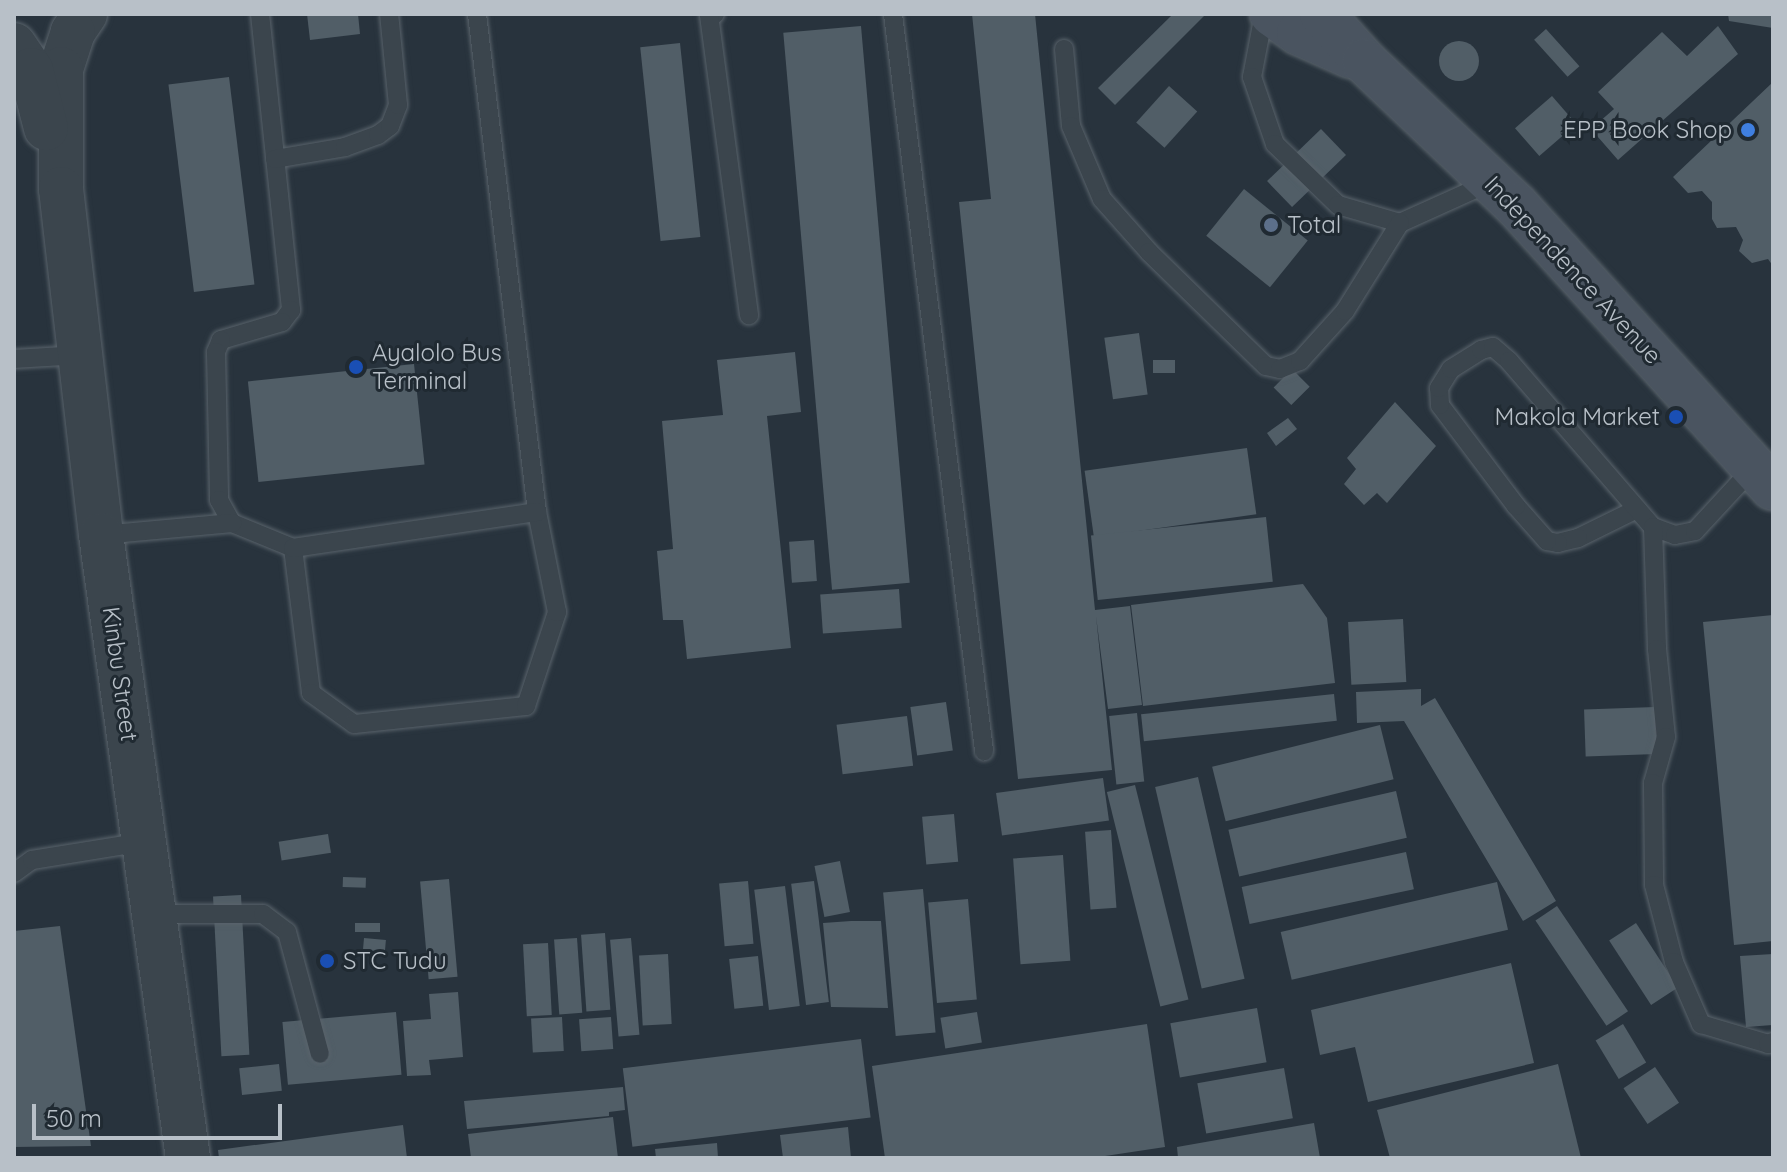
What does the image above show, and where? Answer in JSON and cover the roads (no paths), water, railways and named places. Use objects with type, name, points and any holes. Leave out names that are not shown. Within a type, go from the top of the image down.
[{"type":"main road","points":[[1272,14],[1299,33],[1364,61]]},
{"type":"main road","name":"Independence Avenue","points":[[1322,14],[1364,61],[1491,182],[1763,477]]},
{"type":"street","points":[[61,189],[61,69],[73,32],[85,14]]},
{"type":"street","points":[[14,45],[31,70],[61,189]]},
{"type":"street","name":"Kinbu Street","points":[[61,189],[101,535],[188,1158]]},
{"type":"lane","points":[[232,523],[219,500],[216,352],[221,340],[282,322],[291,310],[260,14]]},
{"type":"lane","points":[[275,159],[345,147],[378,135],[390,126],[398,105],[389,14]]},
{"type":"lane","points":[[293,548],[311,693],[354,724],[526,706],[557,612],[537,512],[477,14]]},
{"type":"lane","points":[[715,14],[709,15],[749,315]]},
{"type":"lane","points":[[893,14],[984,751]]},
{"type":"lane","points":[[1264,14],[1252,77],[1275,144],[1338,205],[1400,223]]},
{"type":"lane","points":[[1064,49],[1071,126],[1102,199],[1160,263],[1266,366],[1280,369],[1300,361],[1345,311],[1400,223],[1491,182]]},
{"type":"lane","points":[[1637,509],[1578,538],[1558,543],[1547,541],[1516,506],[1440,405],[1439,388],[1451,369],[1481,350],[1493,347],[1637,509],[1653,527],[1675,535],[1695,531],[1763,477]]},
{"type":"lane","points":[[14,359],[80,355]]},
{"type":"lane","points":[[101,535],[232,523],[293,548],[537,512]]},
{"type":"lane","points":[[1653,527],[1657,649],[1666,737],[1653,783],[1654,885],[1674,962],[1701,1024],[1768,1044],[1773,1042]]},
{"type":"lane","points":[[14,873],[32,860],[143,842]]},
{"type":"lane","points":[[153,914],[263,914],[287,932],[320,1054]]},
{"type":"place","name":"EPP Book Shop","points":[[1748,130]]},
{"type":"place","name":"Total","points":[[1271,225]]},
{"type":"place","name":"Ayalolo Bus Terminal","points":[[356,367]]},
{"type":"place","name":"Makola Market","points":[[1676,417]]},
{"type":"place","name":"STC Tudu","points":[[327,961]]}]
